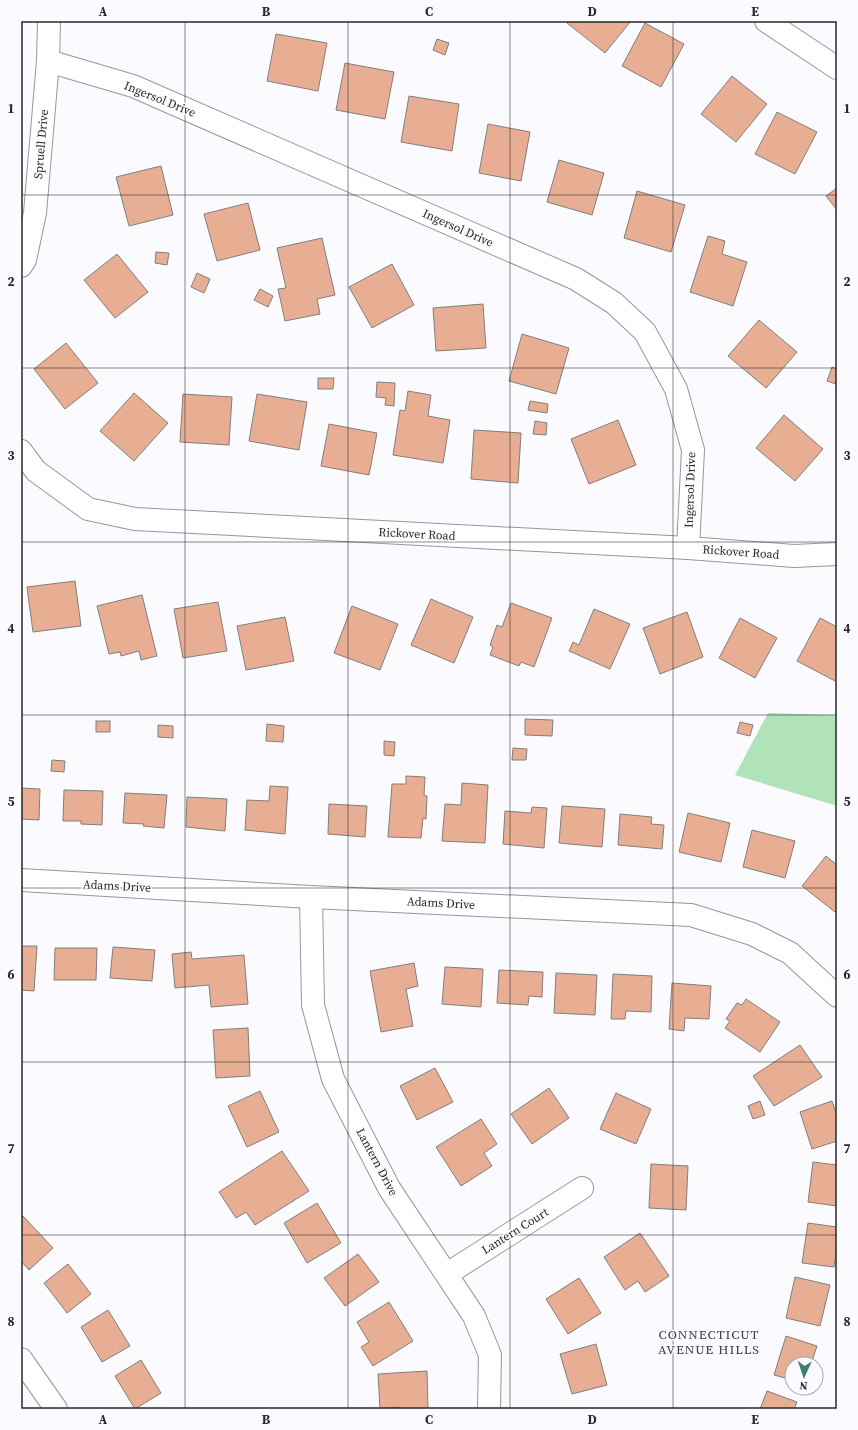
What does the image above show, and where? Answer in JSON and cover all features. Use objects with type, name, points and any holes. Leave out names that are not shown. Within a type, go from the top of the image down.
[{"type":"street","name":"Spruell Drive","points":[[21,266],[25,260],[35,213],[48,61],[49,21]]},
{"type":"street","points":[[766,21],[837,68]]},
{"type":"street","name":"Ingersol Drive","points":[[48,61],[133,86],[576,279],[614,303],[645,332],[676,389],[693,450],[688,548]]},
{"type":"street","name":"Rickover Road","points":[[21,451],[36,471],[88,509],[135,520],[688,548],[794,556],[837,554]]},
{"type":"street","name":"Adams Drive","points":[[21,880],[311,897],[691,915],[752,934],[790,954],[837,996]]},
{"type":"street","name":"Lantern Drive","points":[[311,897],[312,1004],[333,1079],[390,1188],[474,1316],[490,1355],[489,1409]]},
{"type":"street","name":"Lantern Court","points":[[447,1274],[582,1188]]},
{"type":"street","points":[[21,1360],[56,1409]]},
{"type":"green space","points":[[768,713],[837,715],[837,806],[735,775]]},
{"type":"building","points":[[569,21],[631,21],[605,53],[567,23]]},
{"type":"building","points":[[645,23],[684,44],[661,87],[622,66]]},
{"type":"building","points":[[276,34],[327,43],[318,91],[267,81]]},
{"type":"building","points":[[437,39],[449,43],[445,55],[433,50]]},
{"type":"building","points":[[345,63],[394,72],[385,119],[336,110]]},
{"type":"building","points":[[732,76],[767,104],[736,142],[701,114]]},
{"type":"building","points":[[409,96],[459,104],[452,151],[401,142]]},
{"type":"building","points":[[777,112],[817,132],[795,174],[755,154]]},
{"type":"building","points":[[488,124],[530,132],[521,181],[479,173]]},
{"type":"building","points":[[559,160],[604,173],[592,215],[547,202]]},
{"type":"building","points":[[161,166],[173,215],[129,226],[116,177]]},
{"type":"building","points":[[837,188],[837,210],[826,196]]},
{"type":"building","points":[[637,191],[685,205],[671,252],[624,238]]},
{"type":"building","points":[[248,203],[260,250],[217,261],[204,214]]},
{"type":"building","points":[[708,236],[725,241],[722,254],[747,262],[733,306],[690,292]]},
{"type":"building","points":[[322,238],[335,295],[317,299],[320,314],[285,321],[278,289],[286,288],[277,248]]},
{"type":"building","points":[[156,252],[169,253],[167,265],[155,263]]},
{"type":"building","points":[[117,254],[148,292],[115,318],[84,280]]},
{"type":"building","points":[[392,264],[414,305],[372,328],[349,287]]},
{"type":"building","points":[[197,273],[210,279],[204,293],[191,287]]},
{"type":"building","points":[[260,289],[273,296],[268,307],[254,300]]},
{"type":"building","points":[[483,304],[486,348],[436,351],[433,308]]},
{"type":"building","points":[[759,320],[797,352],[766,388],[728,356]]},
{"type":"building","points":[[522,334],[569,348],[556,394],[509,381]]},
{"type":"building","points":[[66,343],[98,383],[65,409],[34,369]]},
{"type":"building","points":[[832,367],[837,369],[836,384],[827,381]]},
{"type":"building","points":[[318,378],[334,378],[333,389],[318,389]]},
{"type":"building","points":[[377,382],[395,383],[394,406],[385,405],[386,398],[376,397]]},
{"type":"building","points":[[408,391],[431,395],[428,416],[450,420],[443,463],[393,455],[400,410],[405,411]]},
{"type":"building","points":[[134,393],[168,423],[134,461],[100,431]]},
{"type":"building","points":[[183,394],[232,397],[229,445],[180,442]]},
{"type":"building","points":[[257,394],[307,402],[299,450],[249,441]]},
{"type":"building","points":[[530,401],[548,404],[547,413],[528,410]]},
{"type":"building","points":[[784,415],[823,449],[795,481],[756,448]]},
{"type":"building","points":[[618,420],[636,465],[589,484],[571,439]]},
{"type":"building","points":[[535,421],[547,423],[546,435],[533,434]]},
{"type":"building","points":[[329,424],[377,433],[369,475],[321,466]]},
{"type":"building","points":[[474,430],[521,433],[518,483],[471,479]]},
{"type":"building","points":[[75,581],[81,626],[33,632],[27,587]]},
{"type":"building","points":[[142,595],[157,656],[141,660],[139,651],[121,656],[120,652],[109,654],[97,606]]},
{"type":"building","points":[[431,599],[473,617],[454,663],[411,645]]},
{"type":"building","points":[[218,602],[227,651],[183,658],[174,609]]},
{"type":"building","points":[[511,603],[552,618],[534,667],[521,662],[519,666],[490,655],[493,647],[490,645],[497,625],[502,627]]},
{"type":"building","points":[[352,606],[398,624],[380,670],[334,653]]},
{"type":"building","points":[[594,609],[630,624],[610,669],[569,651],[573,642],[579,645]]},
{"type":"building","points":[[687,612],[703,657],[660,674],[643,628]]},
{"type":"building","points":[[285,617],[294,661],[246,670],[237,626]]},
{"type":"building","points":[[740,618],[777,638],[755,678],[719,658]]},
{"type":"building","points":[[820,618],[837,627],[837,682],[797,661]]},
{"type":"building","points":[[525,719],[553,720],[552,736],[525,735]]},
{"type":"building","points":[[96,721],[110,721],[110,732],[96,732]]},
{"type":"building","points":[[740,722],[753,725],[750,736],[737,733]]},
{"type":"building","points":[[267,724],[284,726],[283,742],[266,741]]},
{"type":"building","points":[[158,725],[173,726],[173,738],[158,737]]},
{"type":"building","points":[[384,741],[395,742],[394,756],[384,755]]},
{"type":"building","points":[[513,748],[527,749],[526,760],[512,760]]},
{"type":"building","points":[[52,760],[65,761],[64,772],[51,771]]},
{"type":"building","points":[[406,776],[425,777],[424,795],[427,796],[426,819],[423,818],[421,838],[388,837],[392,784],[406,784]]},
{"type":"building","points":[[462,783],[488,785],[485,843],[442,841],[445,804],[461,805]]},
{"type":"building","points":[[270,786],[288,787],[285,834],[245,830],[247,800],[269,801]]},
{"type":"building","points":[[21,788],[40,789],[39,820],[21,819]]},
{"type":"building","points":[[64,790],[103,791],[102,825],[81,824],[81,821],[63,821]]},
{"type":"building","points":[[125,793],[167,795],[164,828],[143,826],[144,824],[123,823]]},
{"type":"building","points":[[187,797],[227,799],[225,831],[186,827]]},
{"type":"building","points":[[329,804],[367,806],[365,837],[328,834]]},
{"type":"building","points":[[562,806],[605,809],[602,847],[559,843]]},
{"type":"building","points":[[532,807],[547,808],[544,848],[503,844],[505,811],[531,813]]},
{"type":"building","points":[[688,813],[730,823],[721,862],[679,852]]},
{"type":"building","points":[[620,814],[652,817],[651,824],[664,825],[662,849],[618,845]]},
{"type":"building","points":[[752,830],[795,841],[785,878],[743,867]]},
{"type":"building","points":[[826,856],[837,865],[837,910],[835,912],[802,886]]},
{"type":"building","points":[[21,946],[37,946],[34,991],[21,990]]},
{"type":"building","points":[[113,947],[155,950],[152,981],[110,978]]},
{"type":"building","points":[[55,948],[97,948],[96,980],[54,980]]},
{"type":"building","points":[[191,952],[192,959],[244,955],[248,1004],[211,1007],[209,985],[175,988],[172,954]]},
{"type":"building","points":[[414,963],[418,986],[406,989],[413,1026],[381,1032],[370,971]]},
{"type":"building","points":[[445,967],[483,969],[481,1007],[442,1004]]},
{"type":"building","points":[[499,970],[543,972],[542,997],[529,996],[528,1005],[497,1003]]},
{"type":"building","points":[[556,973],[597,975],[595,1015],[554,1013]]},
{"type":"building","points":[[613,974],[652,976],[651,1012],[626,1011],[625,1019],[611,1019]]},
{"type":"building","points":[[672,983],[711,986],[709,1019],[685,1018],[684,1031],[669,1029]]},
{"type":"building","points":[[746,999],[780,1022],[760,1052],[725,1028],[730,1021],[726,1019],[737,1003],[742,1005]]},
{"type":"building","points":[[248,1028],[250,1076],[216,1078],[213,1030]]},
{"type":"building","points":[[800,1045],[822,1077],[774,1106],[753,1076]]},
{"type":"building","points":[[435,1068],[453,1102],[417,1120],[400,1086]]},
{"type":"building","points":[[549,1088],[569,1118],[532,1144],[511,1114]]},
{"type":"building","points":[[260,1091],[279,1132],[247,1147],[228,1106]]},
{"type":"building","points":[[616,1093],[651,1109],[636,1144],[600,1129]]},
{"type":"building","points":[[760,1101],[765,1115],[753,1119],[748,1106]]},
{"type":"building","points":[[832,1101],[837,1116],[837,1141],[812,1149],[800,1112]]},
{"type":"building","points":[[481,1119],[497,1144],[484,1153],[492,1166],[461,1186],[436,1147]]},
{"type":"building","points":[[282,1151],[309,1191],[255,1225],[246,1212],[236,1218],[219,1192]]},
{"type":"building","points":[[813,1162],[837,1165],[837,1206],[808,1202]]},
{"type":"building","points":[[651,1164],[688,1166],[686,1210],[649,1208]]},
{"type":"building","points":[[317,1203],[341,1243],[307,1263],[284,1223]]},
{"type":"building","points":[[23,1216],[53,1248],[29,1270],[21,1261],[21,1218]]},
{"type":"building","points":[[808,1223],[837,1227],[837,1246],[834,1267],[802,1263]]},
{"type":"building","points":[[640,1233],[669,1276],[645,1292],[638,1281],[625,1290],[604,1257]]},
{"type":"building","points":[[358,1254],[379,1282],[345,1306],[324,1278]]},
{"type":"building","points":[[68,1264],[91,1294],[67,1313],[44,1283]]},
{"type":"building","points":[[795,1277],[830,1285],[820,1326],[786,1318]]},
{"type":"building","points":[[579,1278],[601,1313],[568,1334],[546,1299]]},
{"type":"building","points":[[389,1302],[413,1341],[373,1366],[361,1347],[369,1342],[357,1322]]},
{"type":"building","points":[[108,1310],[130,1346],[102,1362],[81,1327]]},
{"type":"building","points":[[786,1336],[817,1346],[814,1356],[784,1356],[784,1378],[774,1375]]},
{"type":"building","points":[[596,1344],[607,1385],[572,1394],[560,1354]]},
{"type":"building","points":[[141,1360],[161,1393],[135,1409],[115,1376]]},
{"type":"building","points":[[427,1371],[428,1409],[399,1409],[399,1407],[380,1409],[378,1374]]},
{"type":"building","points":[[767,1391],[797,1402],[794,1409],[760,1409]]},
{"type":"district","name":"CONNECTICUT AVENUE HILLS","points":[[709,1342]]}]
